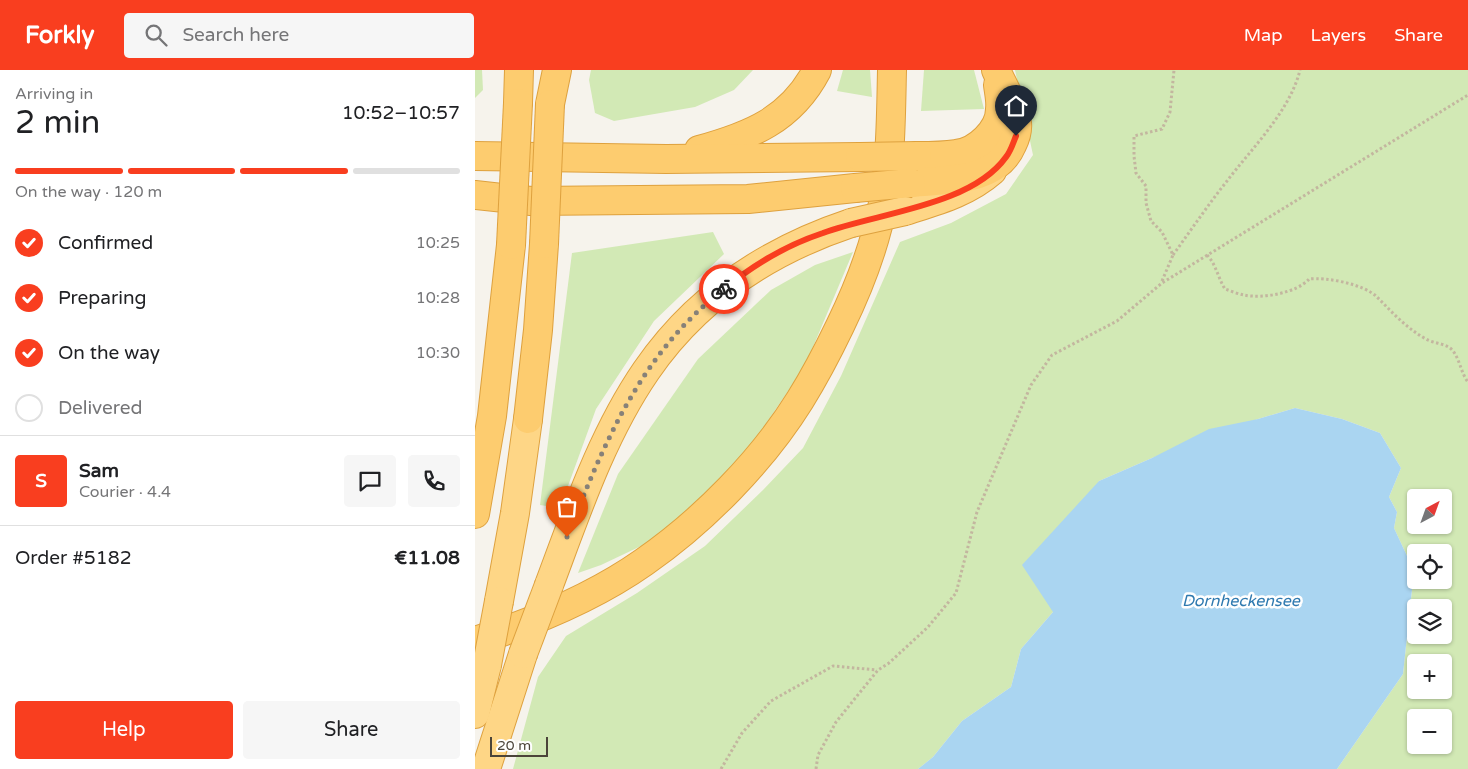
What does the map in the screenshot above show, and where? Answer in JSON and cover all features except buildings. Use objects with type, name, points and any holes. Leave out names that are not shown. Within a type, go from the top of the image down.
[{"type":"highway","points":[[475,514],[492,416],[511,245],[519,70]]},
{"type":"highway","points":[[475,714],[487,665],[515,513],[528,419],[538,330],[544,244],[550,70]]},
{"type":"highway","points":[[550,104],[557,70]]},
{"type":"highway","points":[[666,159],[717,145],[764,127],[794,103],[807,88],[817,70]]},
{"type":"highway","points":[[475,641],[561,609],[602,588],[644,562],[688,529],[727,492],[767,446],[800,401],[825,357],[846,314],[876,234],[889,165],[892,70]]},
{"type":"highway","points":[[475,156],[666,159],[958,154],[969,150],[982,141],[997,123],[1001,110],[996,70],[1012,105],[1017,123],[1016,136],[1010,152],[999,165],[975,185],[954,195],[905,211],[851,223],[791,246],[737,278],[694,315],[666,345],[637,385],[614,428],[585,490],[523,654],[486,769]]},
{"type":"highway","points":[[475,195],[531,201],[748,199],[970,177],[985,173],[999,165]]},
{"type":"highway","points":[[475,210],[531,201]]},
{"type":"highway","points":[[475,445],[492,416]]},
{"type":"path","points":[[1173,255],[1162,232],[1151,221],[1145,203],[1147,186],[1136,173],[1134,136],[1162,129],[1170,112],[1174,70]]},
{"type":"path","points":[[1162,283],[1173,255],[1225,182],[1281,111],[1297,81],[1300,70]]},
{"type":"path","points":[[816,769],[818,755],[836,722],[878,670],[889,663],[928,627],[956,593],[977,512],[1031,385],[1052,354],[1117,321],[1162,283],[1468,95]]},
{"type":"path","points":[[1207,256],[1213,261],[1218,277],[1225,289],[1245,296],[1266,296],[1293,290],[1306,283],[1309,279],[1315,278],[1335,280],[1370,292],[1415,333],[1427,340],[1449,347],[1468,382]]},
{"type":"path","points":[[721,769],[742,733],[771,701],[833,666],[878,670]]},
{"type":"green space","points":[[475,70],[482,70],[483,90],[475,98]]},
{"type":"green space","points":[[591,70],[753,70],[734,90],[695,107],[614,121],[595,113],[589,80]]},
{"type":"green space","points":[[843,70],[870,70],[872,97],[837,91]]},
{"type":"green space","points":[[924,70],[974,70],[984,109],[921,111]]},
{"type":"green space","points":[[1015,70],[1468,70],[1468,769],[1337,769],[1403,674],[1407,637],[1407,644],[1452,644],[1452,599],[1411,599],[1412,589],[1452,589],[1452,544],[1407,544],[1407,556],[1394,528],[1397,512],[1389,497],[1401,468],[1380,433],[1342,419],[1295,408],[1258,419],[1152,458],[1099,481],[1053,612],[1021,649],[1011,687],[962,721],[933,757],[918,769],[513,769],[538,677],[566,636],[637,593],[705,546],[803,448],[841,376],[900,242],[951,223],[1006,194],[1033,155]]},
{"type":"green space","points":[[713,232],[724,254],[654,321],[596,409],[560,508],[540,505],[572,253]]},
{"type":"green space","points":[[853,252],[805,366],[726,483],[658,538],[601,565],[578,573],[618,474],[698,359],[771,290],[815,265]]},
{"type":"water","name":"Dornheckensee","points":[[1295,408],[1342,419],[1380,433],[1401,468],[1389,497],[1397,512],[1394,528],[1407,556],[1407,589],[1412,589],[1411,599],[1407,599],[1407,637],[1403,674],[1337,769],[918,769],[933,757],[962,721],[1011,687],[1021,649],[1053,612],[1022,565],[1099,481],[1152,458],[1209,429],[1258,419]]},
{"type":"way so far","points":[[567,537],[585,490],[614,428],[646,371],[688,320],[724,289]]},
{"type":"route","points":[[724,289],[763,261],[821,233],[851,223],[905,211],[954,195],[975,185],[1005,159],[1016,136]]}]
